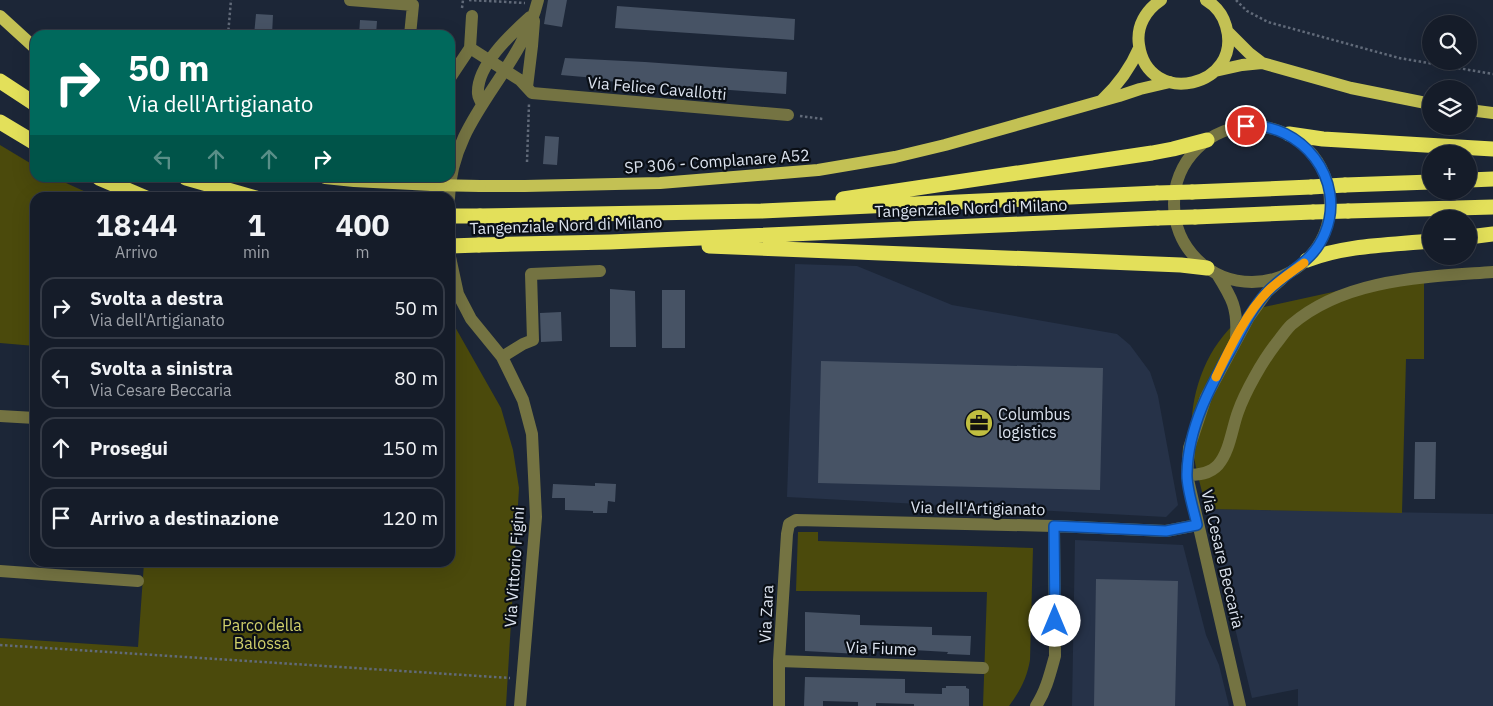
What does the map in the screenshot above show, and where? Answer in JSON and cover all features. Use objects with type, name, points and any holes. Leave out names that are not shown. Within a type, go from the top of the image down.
[{"type":"highway","points":[[0,81],[30,101]]},
{"type":"highway","points":[[0,122],[30,140]]},
{"type":"highway","points":[[1289,134],[1323,139],[1493,149]]},
{"type":"highway","points":[[761,211],[1152,153],[1206,140]]},
{"type":"highway","points":[[1477,180],[1493,179]]},
{"type":"highway","points":[[108,182],[132,192]]},
{"type":"highway","points":[[200,182],[235,192]]},
{"type":"highway","name":"Tangenziale Nord di Milano","points":[[455,216],[761,211],[1422,182]]},
{"type":"highway","name":"Tangenziale Nord di Milano","points":[[455,246],[610,242],[1158,218],[1493,206]]},
{"type":"highway","points":[[1477,236],[1493,234]]},
{"type":"highway","points":[[610,242],[1181,265],[1212,271]]},
{"type":"highway","points":[[1307,260],[1322,254],[1345,249],[1422,242]]},
{"type":"main road","points":[[1206,0],[1222,15],[1228,32],[1225,57],[1215,71]]},
{"type":"main road","points":[[1157,1],[1141,24],[1138,40],[1139,48],[1145,63],[1150,69],[1156,75],[1170,82]]},
{"type":"main road","points":[[0,16],[30,43]]},
{"type":"main road","points":[[1228,32],[1262,63]]},
{"type":"main road","points":[[1102,100],[1122,80],[1139,48]]},
{"type":"main road","points":[[1215,71],[1262,63],[1360,90],[1422,102]]},
{"type":"main road","name":"SP 306 - Complanare A52","points":[[374,182],[480,186],[660,183],[818,170],[896,157],[945,145],[1119,96],[1140,88],[1170,82],[1194,83],[1215,71]]},
{"type":"main road","points":[[1477,111],[1493,113]]},
{"type":"street","points":[[350,0],[412,5],[410,30]]},
{"type":"street","points":[[482,104],[478,95],[479,82],[489,60],[536,6]]},
{"type":"street","points":[[455,158],[467,129],[521,43],[536,6]]},
{"type":"street","points":[[529,90],[536,6]]},
{"type":"street","points":[[455,70],[470,48],[472,16]]},
{"type":"street","points":[[470,48],[520,80],[529,90]]},
{"type":"street","name":"Via Felice Cavallotti","points":[[529,90],[788,115]]},
{"type":"street","points":[[1246,126],[1272,128],[1289,134],[1305,146],[1320,164],[1327,180],[1331,197],[1329,220],[1326,231],[1318,246],[1307,260],[1276,279],[1252,283],[1240,282],[1212,271],[1193,255],[1182,238],[1174,212],[1176,185],[1181,172],[1196,149],[1206,140],[1224,131],[1246,126]]},
{"type":"street","points":[[502,357],[533,340],[531,274],[600,271]]},
{"type":"street","name":"Via Cesare Beccaria","points":[[1212,271],[1227,289],[1234,305],[1238,317],[1236,339]]},
{"type":"street","points":[[1186,475],[1204,473],[1217,465],[1224,455],[1239,409],[1273,348],[1291,326],[1317,307],[1342,294],[1372,286],[1428,277],[1493,272]]},
{"type":"street","name":"Via Cesare Beccaria","points":[[1240,706],[1186,475],[1189,448],[1206,397],[1249,317],[1267,292],[1287,274]]},
{"type":"street","name":"Via Vittorio Figini","points":[[455,282],[458,294],[471,319],[502,357],[523,400],[532,434],[536,517],[520,706]]},
{"type":"street","points":[[0,416],[30,418]]},
{"type":"street","name":"Via dell'Artigianato","points":[[789,524],[796,520],[1054,526],[1166,531],[1197,525]]},
{"type":"street","name":"Via Zara","points":[[780,706],[779,661],[789,524]]},
{"type":"street","points":[[1036,706],[1045,689],[1055,656],[1054,526]]},
{"type":"street","points":[[0,571],[138,581]]},
{"type":"street","name":"Via Fiume","points":[[779,661],[982,668]]},
{"type":"path","points":[[228,30],[231,0]]},
{"type":"path","points":[[469,0],[536,6]]},
{"type":"path","points":[[1236,0],[1247,11],[1268,22],[1400,58],[1493,74]]},
{"type":"path","points":[[527,162],[529,90]]},
{"type":"path","points":[[788,115],[823,119]]},
{"type":"path","points":[[0,646],[522,678]]},
{"type":"shaded area","points":[[795,264],[857,266],[952,305],[1117,334],[1130,345],[1150,372],[1158,396],[1178,505],[1166,517],[787,497]]},
{"type":"shaded area","points":[[1206,509],[1493,514],[1493,706],[1298,706],[1298,689],[1252,698]]},
{"type":"shaded area","points":[[1075,540],[1183,545],[1206,635],[1219,665],[1229,706],[1072,706]]},
{"type":"green space","points":[[0,145],[30,163],[30,182],[64,182],[86,192],[30,192],[30,346],[0,343]]},
{"type":"green space","points":[[1424,272],[1424,359],[1406,359],[1402,513],[1206,509],[1193,452],[1192,416],[1200,379],[1207,362],[1227,332],[1242,317],[1264,307]]},
{"type":"green space","name":"Parco della Balossa","points":[[455,327],[501,408],[513,450],[519,488],[506,706],[0,706],[0,638],[138,647],[144,567],[455,567]]},
{"type":"green space","points":[[798,532],[818,532],[818,541],[1033,548],[1030,660],[1022,684],[1009,706],[983,706],[987,592],[796,591]]},
{"type":"building","points":[[548,0],[567,0],[562,27],[544,24]]},
{"type":"building","points":[[617,6],[795,19],[794,40],[615,28]]},
{"type":"building","points":[[256,14],[273,15],[272,30],[254,30]]},
{"type":"building","points":[[360,20],[377,21],[376,30],[359,30]]},
{"type":"building","points":[[565,58],[787,72],[786,94],[607,81],[607,79],[561,75]]},
{"type":"building","points":[[545,136],[559,137],[557,165],[543,164]]},
{"type":"building","points":[[610,289],[635,291],[636,347],[610,347]]},
{"type":"building","points":[[662,290],[685,290],[685,348],[662,348]]},
{"type":"building","points":[[561,312],[562,341],[541,342],[540,313]]},
{"type":"building","points":[[821,361],[1103,368],[1100,490],[818,483]]},
{"type":"building","points":[[1415,442],[1436,442],[1435,499],[1414,499]]},
{"type":"building","points":[[595,483],[616,484],[615,502],[608,501],[607,513],[565,510],[565,498],[552,498],[553,484],[595,486]]},
{"type":"building","points":[[1096,579],[1178,581],[1175,706],[1094,706]]},
{"type":"building","points":[[805,612],[860,615],[860,625],[932,627],[932,635],[971,636],[970,655],[913,650],[859,649],[859,654],[805,651]]},
{"type":"building","points":[[805,677],[905,679],[905,693],[942,694],[942,688],[946,688],[946,686],[966,686],[969,689],[969,706],[914,706],[914,704],[876,703],[876,706],[858,706],[858,702],[823,701],[823,706],[804,706]]},
{"type":"slow traffic","points":[[1216,377],[1249,317],[1267,292],[1287,274],[1304,263]]},
{"type":"place","name":"Columbus logistics","points":[[979,423]]},
{"type":"route","points":[[1055,621],[1054,526],[1166,531],[1197,525],[1186,475],[1189,448],[1206,397],[1249,317],[1267,292],[1287,274],[1307,260],[1321,242],[1326,231],[1331,208],[1331,197],[1325,174],[1313,154],[1296,139],[1280,130],[1263,126],[1246,126]]}]
